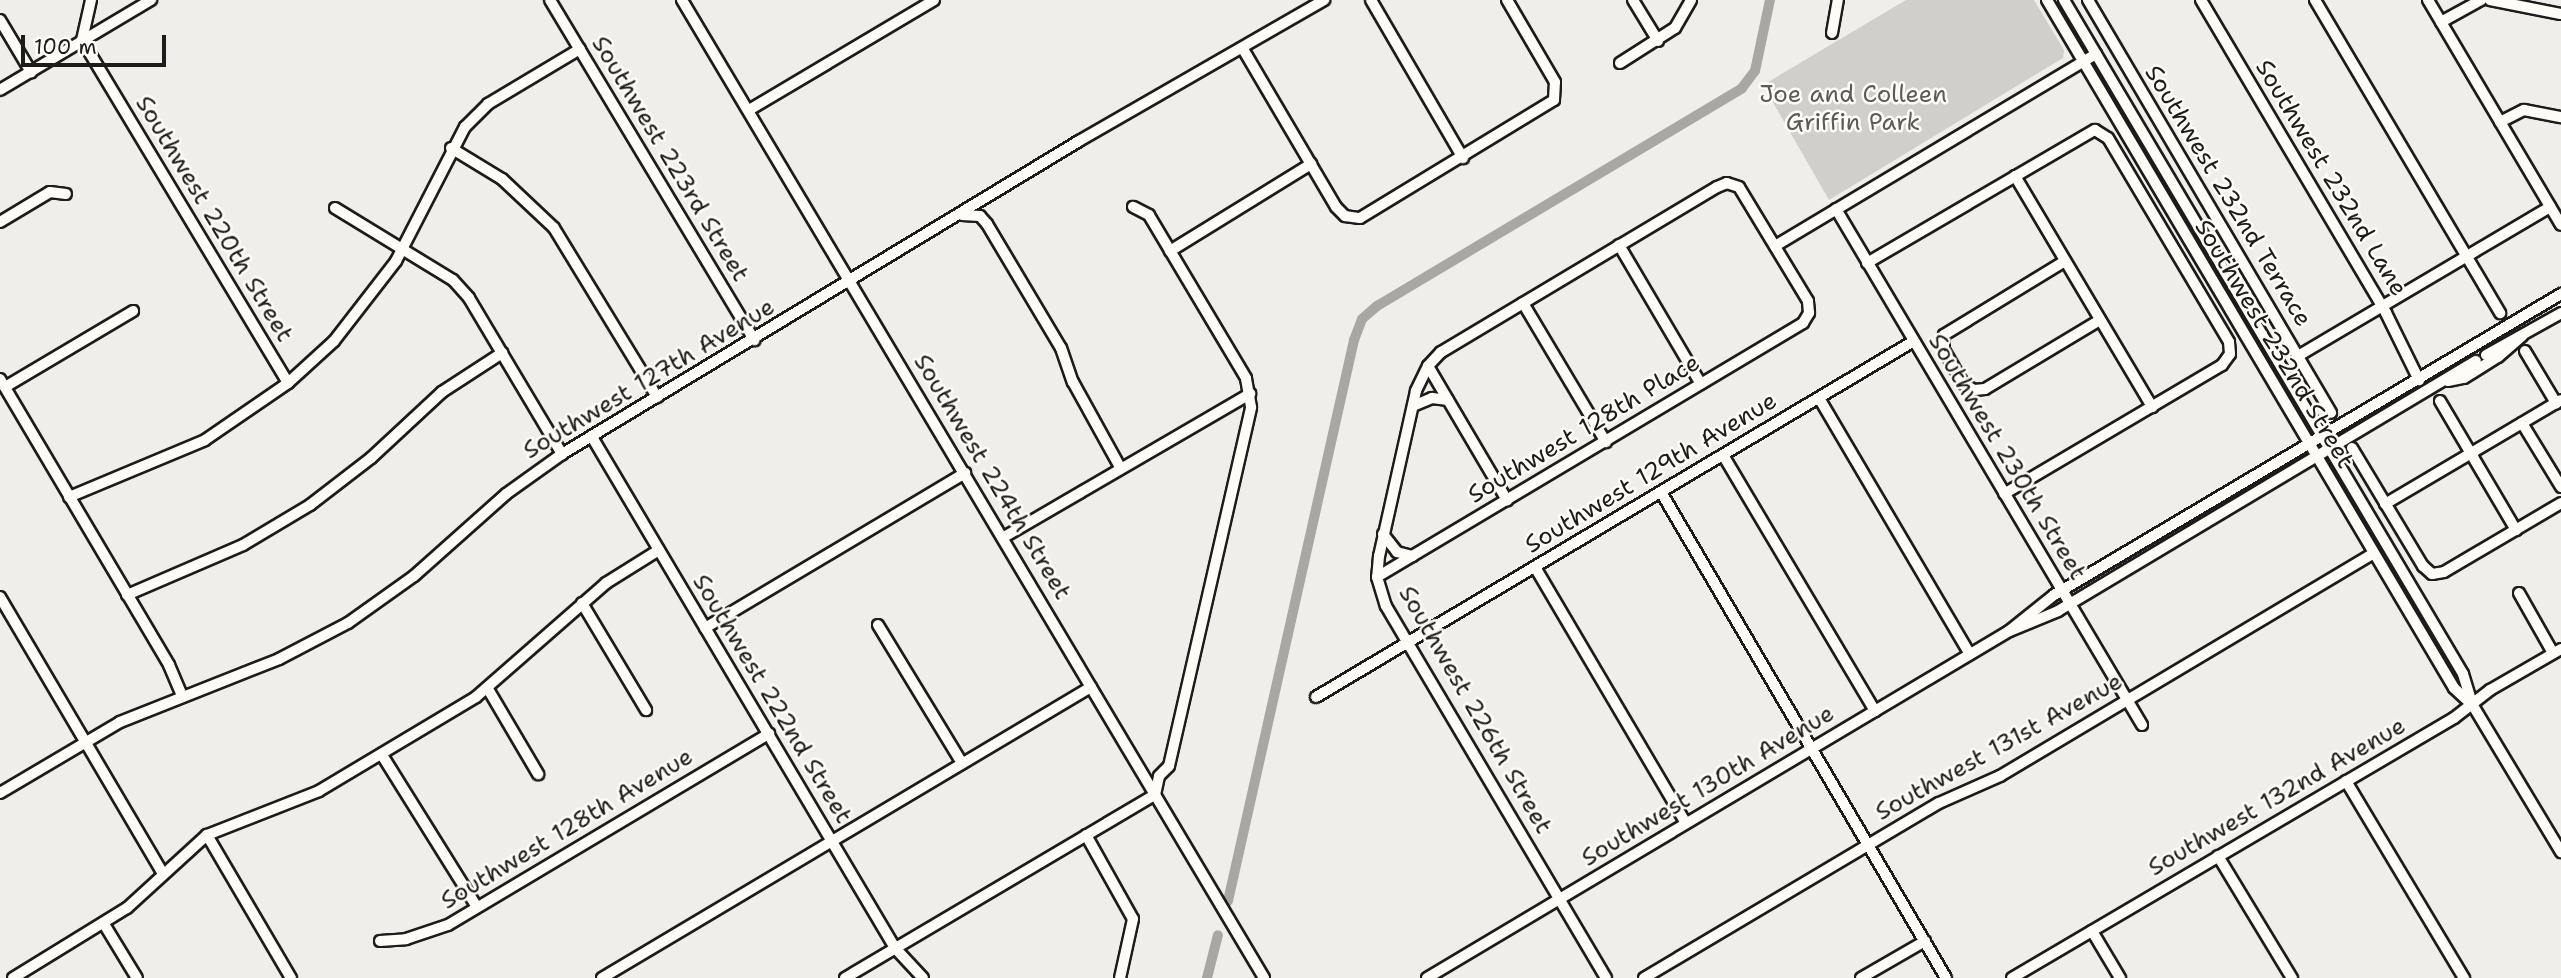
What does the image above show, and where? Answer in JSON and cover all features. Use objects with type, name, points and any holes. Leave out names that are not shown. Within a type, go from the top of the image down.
[{"type":"street","points":[[82,40],[91,0]]},
{"type":"street","points":[[0,90],[151,0]]},
{"type":"street","name":"Southwest 223rd Street","points":[[550,0],[754,340]]},
{"type":"street","name":"Southwest 224th Street","points":[[682,0],[852,281],[1264,978]]},
{"type":"street","points":[[749,110],[934,0]]},
{"type":"street","name":"Southwest 127th Avenue","points":[[0,793],[120,722],[279,659],[348,623],[414,576],[506,494],[562,454],[954,217],[1324,0]]},
{"type":"street","points":[[1371,0],[1464,158]]},
{"type":"street","points":[[1243,48],[1338,210],[1355,219],[1543,110],[1556,92],[1552,76],[1507,0]]},
{"type":"street","points":[[1633,0],[1658,41]]},
{"type":"street","points":[[1620,63],[1658,41],[1680,22],[1691,0]]},
{"type":"street","points":[[1832,33],[1838,0]]},
{"type":"street","name":"Southwest 232nd Street","points":[[2047,0],[2454,688],[2472,704]]},
{"type":"street","name":"Southwest 232nd Street","points":[[2064,0],[2463,674],[2472,704],[2561,852]]},
{"type":"street","name":"Southwest 232nd Terrace","points":[[2088,0],[2331,413]]},
{"type":"street","name":"Southwest 232nd Lane","points":[[2201,0],[2383,306],[2419,380]]},
{"type":"street","points":[[2315,0],[2500,313]]},
{"type":"street","points":[[2428,0],[2561,225]]},
{"type":"street","points":[[2441,22],[2481,0]]},
{"type":"street","points":[[2490,0],[2561,14]]},
{"type":"street","points":[[0,20],[31,72]]},
{"type":"street","name":"Southwest 220th Street","points":[[82,40],[288,383]]},
{"type":"street","points":[[69,497],[205,440],[288,383],[334,341],[404,250],[451,148],[488,104],[580,49]]},
{"type":"street","points":[[1507,500],[1428,366],[1446,348],[1717,187],[1731,183],[1742,190],[1775,246],[2096,54]]},
{"type":"street","points":[[2500,122],[2524,110],[2561,117]]},
{"type":"street","points":[[1867,263],[2085,133],[2099,131],[2108,138],[2221,330],[2230,354],[2222,365],[2004,494]]},
{"type":"street","points":[[451,148],[502,179],[554,228],[657,397]]},
{"type":"street","points":[[1170,250],[1311,164]]},
{"type":"street","points":[[2015,176],[2152,407]]},
{"type":"street","points":[[0,222],[50,192],[66,194]]},
{"type":"street","points":[[845,978],[1155,795],[1159,776],[1169,766],[1251,407],[1246,378],[1149,215],[1133,207]]},
{"type":"street","points":[[2298,356],[2550,207]]},
{"type":"street","points":[[335,208],[453,280],[469,298],[562,454]]},
{"type":"street","name":"Southwest 230th Street","points":[[1836,209],[2142,725]]},
{"type":"street","points":[[954,217],[968,214],[987,224],[1061,348],[1073,382],[1120,467]]},
{"type":"street","points":[[1619,245],[1701,384]]},
{"type":"street","name":"Southwest 128th Place","points":[[1377,578],[1798,326],[1809,313],[1808,301],[1775,246]]},
{"type":"street","points":[[2065,261],[1944,335],[1944,350],[1964,384],[1974,390],[1985,389],[2100,320]]},
{"type":"street","name":"Southwest 130th Avenue","points":[[1427,978],[2009,631],[2029,611],[2061,590],[2561,294]]},
{"type":"street","points":[[1523,303],[1606,442]]},
{"type":"street","points":[[133,311],[2,383],[169,665],[182,696]]},
{"type":"street","name":"Southwest 130th Avenue","points":[[2009,631],[2034,624],[2070,604],[2561,313]]},
{"type":"street","name":"Southwest 130th Avenue","points":[[2448,381],[2464,378],[2498,357],[2522,336]]},
{"type":"street","points":[[2485,356],[2486,339]]},
{"type":"street","name":"Southwest 129th Avenue","points":[[1316,696],[1914,341]]},
{"type":"street","points":[[2385,504],[2558,402],[2525,351]]},
{"type":"street","points":[[127,595],[243,545],[293,517],[338,486],[442,392],[502,353]]},
{"type":"street","name":"Southwest 226th Street","points":[[1428,366],[1413,406],[1383,534],[1377,578],[1386,606],[1409,640],[1606,978]]},
{"type":"street","points":[[1004,537],[1120,467],[1250,394]]},
{"type":"street","points":[[1413,406],[1432,398],[1448,400]]},
{"type":"street","points":[[1819,398],[1970,654]]},
{"type":"street","points":[[2440,401],[2516,530]]},
{"type":"street","points":[[2522,423],[2561,487]]},
{"type":"street","name":"Southwest 222nd Street","points":[[592,437],[895,948],[923,978]]},
{"type":"street","points":[[2352,447],[2423,566],[2432,574],[2442,573],[2561,503]]},
{"type":"street","points":[[1723,454],[1875,711]]},
{"type":"street","points":[[705,628],[965,473]]},
{"type":"street","points":[[1661,492],[1946,978]]},
{"type":"street","points":[[1383,534],[1397,552],[1412,556]]},
{"type":"street","points":[[13,978],[127,908],[162,872],[207,835],[294,803],[382,755],[488,689],[582,603],[659,550]]},
{"type":"street","name":"Southwest 131st Avenue","points":[[1644,978],[1947,798],[2000,776],[2374,553]]},
{"type":"street","points":[[1535,567],[1686,823]]},
{"type":"street","points":[[2519,593],[2557,651]]},
{"type":"street","points":[[0,597],[162,872]]},
{"type":"street","points":[[582,603],[646,710]]},
{"type":"street","points":[[878,625],[962,763]]},
{"type":"street","name":"Southwest 132nd Avenue","points":[[2012,978],[2346,781],[2557,651]]},
{"type":"street","points":[[602,978],[1091,687]]},
{"type":"street","points":[[488,689],[538,774]]},
{"type":"street","name":"Southwest 128th Avenue","points":[[380,941],[426,934],[477,907],[769,734]]},
{"type":"street","points":[[382,755],[477,907]]},
{"type":"street","points":[[2346,781],[2464,978]]},
{"type":"street","points":[[207,835],[291,978]]},
{"type":"street","points":[[1086,835],[1133,919],[1120,978]]},
{"type":"street","points":[[2218,856],[2292,978]]},
{"type":"street","points":[[104,924],[136,978]]},
{"type":"street","points":[[2092,931],[2120,978]]},
{"type":"street","points":[[1861,978],[1924,940]]},
{"type":"green space","name":"Joe and Colleen Griffin Park","points":[[1906,0],[2034,0],[2064,50],[2063,58],[1829,200],[1763,85]]},
{"type":"waterway","points":[[1228,901],[1354,340],[1362,319],[1377,306],[1742,88],[1755,71],[1770,0]]},
{"type":"waterway","points":[[1207,978],[1218,935]]}]
